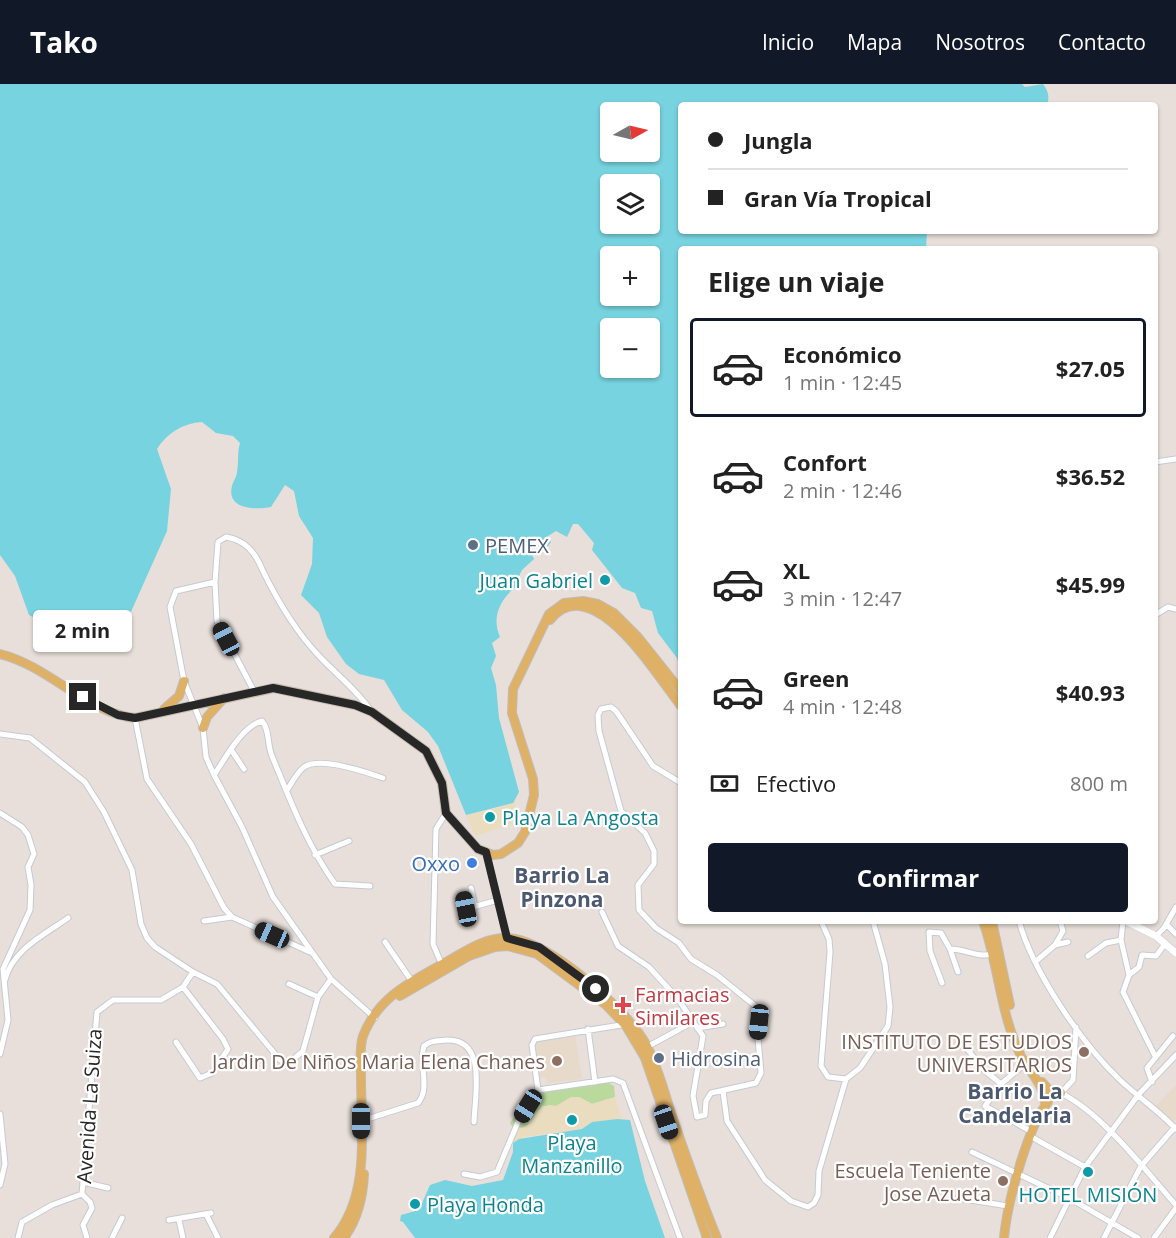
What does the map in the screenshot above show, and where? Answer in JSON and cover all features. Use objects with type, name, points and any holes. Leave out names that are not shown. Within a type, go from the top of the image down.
[{"type":"main road","points":[[0,654],[29,664],[101,708],[135,718],[254,692],[285,688],[343,701],[372,712],[426,751],[442,783],[446,813],[478,849],[501,854],[518,843],[532,811],[533,779],[512,713],[511,700],[513,690],[549,614],[564,603],[583,601],[598,604],[614,613],[638,637],[678,687]]},
{"type":"main road","points":[[543,630],[553,617],[571,607],[592,609],[602,614],[633,644],[678,702]]},
{"type":"main road","points":[[159,712],[179,696],[184,681]]},
{"type":"main road","points":[[202,728],[207,717],[224,698]]},
{"type":"main road","points":[[984,924],[1012,1032],[1043,1087],[1051,1092],[1061,1093]]},
{"type":"main road","points":[[993,924],[1011,1014],[1027,1062]]},
{"type":"main road","points":[[375,1018],[402,994],[479,943],[507,938],[539,947],[553,956],[611,1001],[644,1048],[717,1238]]},
{"type":"main road","points":[[334,1238],[343,1227],[355,1198],[361,1165],[365,1050],[381,1006],[411,980],[495,947],[521,948],[537,954],[628,1024]]},
{"type":"main road","points":[[644,1048],[706,1238]]},
{"type":"main road","points":[[1043,1087],[1045,1105]]},
{"type":"main road","points":[[1004,1238],[1008,1206],[1031,1134],[1045,1105],[1061,1093]]},
{"type":"main road","points":[[344,1238],[357,1215],[363,1191],[363,1120]]},
{"type":"street","points":[[1158,462],[1176,459]]},
{"type":"street","points":[[254,692],[217,621],[215,582],[218,542],[226,537],[243,542],[257,557],[277,599],[306,640],[372,712]]},
{"type":"street","points":[[215,582],[176,591],[170,601],[184,681],[202,728],[206,757],[242,827],[273,897],[331,979],[375,1018]]},
{"type":"street","points":[[1158,613],[1168,607],[1176,609]]},
{"type":"street","points":[[602,912],[618,946],[649,967],[678,999],[704,1040],[693,1096],[697,1117],[705,1115],[708,1096],[715,1092],[752,1086],[760,1077],[759,1009],[717,975],[691,959],[679,943],[656,928],[641,913],[638,885],[654,864],[654,851],[645,833],[621,811],[599,731],[598,716],[601,709],[611,707],[616,711],[653,766],[678,781]]},
{"type":"street","points":[[135,718],[147,779],[190,844],[224,908],[232,917],[311,952]]},
{"type":"street","points":[[214,775],[254,725],[262,721],[267,728],[270,753],[315,855],[335,884],[370,886]]},
{"type":"street","points":[[0,734],[30,738],[85,782],[104,812],[132,870],[141,924],[147,938],[155,947],[193,972],[217,984],[280,1060],[291,1061],[303,1051],[318,998],[331,979]]},
{"type":"street","points":[[232,751],[244,769]]},
{"type":"street","points":[[286,790],[302,768],[312,763],[361,770],[383,778]]},
{"type":"street","points":[[0,813],[22,827],[28,835],[34,854],[28,867],[31,892],[30,910],[3,969],[8,1020],[0,1054]]},
{"type":"street","points":[[444,967],[433,944],[436,829],[446,813]]},
{"type":"street","points":[[315,855],[350,842]]},
{"type":"street","points":[[486,852],[507,938]]},
{"type":"street","points":[[471,888],[475,907]]},
{"type":"street","points":[[464,896],[466,909],[498,900]]},
{"type":"street","points":[[1156,936],[1176,908]]},
{"type":"street","points":[[204,921],[232,917]]},
{"type":"street","points":[[4,985],[10,966],[27,946],[68,918]]},
{"type":"street","points":[[822,924],[830,939],[830,952],[822,1066],[828,1077],[846,1079]]},
{"type":"street","points":[[723,1091],[727,1121],[765,1180],[791,1201],[808,1207],[814,1203],[818,1196],[819,1171],[846,1079],[860,1068],[883,1036],[890,1016],[885,964],[874,924]]},
{"type":"street","points":[[1019,924],[1035,962],[1076,1028],[1116,1076],[1176,1128],[1141,1166],[1111,1220],[1104,1238]]},
{"type":"street","points":[[1035,962],[1055,945],[1063,931],[1061,924]]},
{"type":"street","points":[[1124,924],[1121,940],[1129,975]]},
{"type":"street","points":[[1131,924],[1156,936],[1176,953]]},
{"type":"street","points":[[1166,924],[1176,934]]},
{"type":"street","points":[[942,983],[930,951],[929,932],[941,933],[950,949],[958,972]]},
{"type":"street","points":[[1088,956],[1106,943],[1121,940]]},
{"type":"street","points":[[385,942],[411,980]]},
{"type":"street","points":[[1055,945],[1068,942]]},
{"type":"street","points":[[1155,1056],[1123,992],[1129,975],[1139,967],[1142,956],[1156,956],[1165,944]]},
{"type":"street","points":[[950,949],[960,949],[980,957],[992,954]]},
{"type":"street","points":[[176,1042],[200,1078],[212,1073],[228,1049],[223,1039],[183,987],[193,972]]},
{"type":"street","points":[[289,984],[318,998]]},
{"type":"street","name":"Avenida La Suiza","points":[[18,1238],[22,1222],[52,1205],[82,1194],[97,1012],[113,1000],[161,1000],[183,987]]},
{"type":"street","points":[[644,1048],[693,1022]]},
{"type":"street","points":[[697,1028],[723,1023]]},
{"type":"street","points":[[464,1174],[480,1177],[497,1172],[518,1122],[538,1090],[532,1045],[535,1039],[628,1024]]},
{"type":"street","points":[[1076,1028],[1073,1080],[1061,1093],[1080,1104],[1109,1132],[1176,1206],[1154,1238]]},
{"type":"street","points":[[588,1029],[595,1082]]},
{"type":"street","points":[[1152,1082],[1146,1071],[1155,1056],[1173,1036]]},
{"type":"street","points":[[363,1120],[418,1103],[422,1098],[424,1088],[424,1046],[431,1041],[458,1040],[469,1047],[475,1065],[474,1122]]},
{"type":"street","points":[[968,1050],[984,1070],[1001,1084]]},
{"type":"street","points":[[1050,1238],[1085,1167],[1109,1132],[1139,1094],[1176,1055]]},
{"type":"street","points":[[1027,1062],[1001,1084],[985,1106],[1085,1167]]},
{"type":"street","points":[[538,1090],[619,1080],[627,1091],[680,1238]]},
{"type":"street","points":[[0,1114],[5,1164],[0,1185]]},
{"type":"street","points":[[972,1152],[1069,1198],[1111,1220],[1138,1238]]},
{"type":"street","points":[[83,1182],[108,1188]]},
{"type":"street","points":[[82,1194],[90,1202],[92,1208],[83,1225],[87,1238]]},
{"type":"street","points":[[958,1198],[1008,1206]]},
{"type":"street","points":[[169,1220],[209,1214],[218,1238]]},
{"type":"street","points":[[112,1238],[122,1218]]},
{"type":"street","points":[[179,1220],[183,1238]]},
{"type":"shaded area","name":"Jardin De Niños Maria Elena Chanes","points":[[575,1034],[582,1079],[547,1083],[546,1077],[538,1078],[533,1046],[535,1042]]},
{"type":"shaded area","points":[[1176,1085],[1176,1120],[1173,1122],[1156,1106]]},
{"type":"green space","points":[[607,1082],[614,1086],[615,1097],[592,1104],[579,1097],[541,1109],[525,1127],[513,1128],[510,1123],[519,1110],[540,1094],[564,1087]]},
{"type":"sand","name":"Playa La Angosta","points":[[517,796],[511,825],[475,836],[466,815],[507,805]]},
{"type":"sand","name":"Playa Manzanillo","points":[[571,1097],[579,1097],[592,1104],[615,1097],[622,1119],[592,1122],[582,1129],[523,1137],[513,1143],[517,1129],[528,1126],[542,1106],[556,1106]]},
{"type":"water","points":[[0,84],[1022,84],[1025,87],[1043,84],[1046,89],[1047,102],[678,102],[678,234],[927,234],[926,246],[678,246],[678,661],[658,633],[652,611],[641,608],[635,593],[622,588],[592,550],[594,543],[578,524],[573,524],[567,537],[556,531],[548,536],[551,542],[548,546],[543,548],[538,542],[533,542],[528,546],[534,559],[522,570],[518,578],[521,583],[509,593],[500,606],[497,629],[500,637],[492,643],[496,656],[491,668],[496,685],[499,718],[519,792],[513,803],[466,815],[438,746],[428,732],[402,710],[384,680],[359,674],[346,664],[327,637],[319,613],[301,595],[312,564],[313,538],[299,516],[294,491],[285,485],[271,507],[250,508],[238,504],[233,500],[231,494],[237,474],[240,443],[233,436],[216,433],[202,422],[188,424],[176,430],[157,449],[171,489],[167,531],[126,623],[105,635],[84,639],[72,636],[47,620],[29,615],[15,576],[0,555]]},
{"type":"water","points":[[630,1120],[645,1181],[665,1238],[415,1238],[400,1221],[401,1215],[419,1210],[430,1185],[445,1180],[472,1186],[503,1180],[513,1152],[513,1143],[519,1139],[582,1129],[592,1122]]},
{"type":"place","name":"PEMEX","points":[[473,545]]},
{"type":"place","name":"Juan Gabriel","points":[[605,580]]},
{"type":"place","name":"Playa La Angosta","points":[[490,817]]},
{"type":"place","name":"Oxxo","points":[[472,863]]},
{"type":"place","name":"Farmacias Similares","points":[[623,1005]]},
{"type":"place","name":"INSTITUTO DE ESTUDIOS UNIVERSITARIOS","points":[[1084,1052]]},
{"type":"place","name":"Hidrosina","points":[[659,1058]]},
{"type":"place","name":"Jardin De Niños Maria Elena Chanes","points":[[557,1061]]},
{"type":"place","name":"Playa Manzanillo","points":[[572,1120]]},
{"type":"place","name":"HOTEL MISIÓN","points":[[1088,1172]]},
{"type":"place","name":"Escuela Teniente Jose Azueta","points":[[1003,1181]]},
{"type":"place","name":"Playa Honda","points":[[415,1204]]},
{"type":"district","name":"Barrio La Pinzona","points":[[562,887]]},
{"type":"district","name":"Barrio La Candelaria","points":[[1015,1103]]},
{"type":"route","points":[[83,697],[118,715],[135,718],[273,688],[285,688],[343,701],[372,712],[417,743],[434,762],[442,783],[446,813],[478,849],[486,852],[507,938],[539,947],[596,989]]}]
